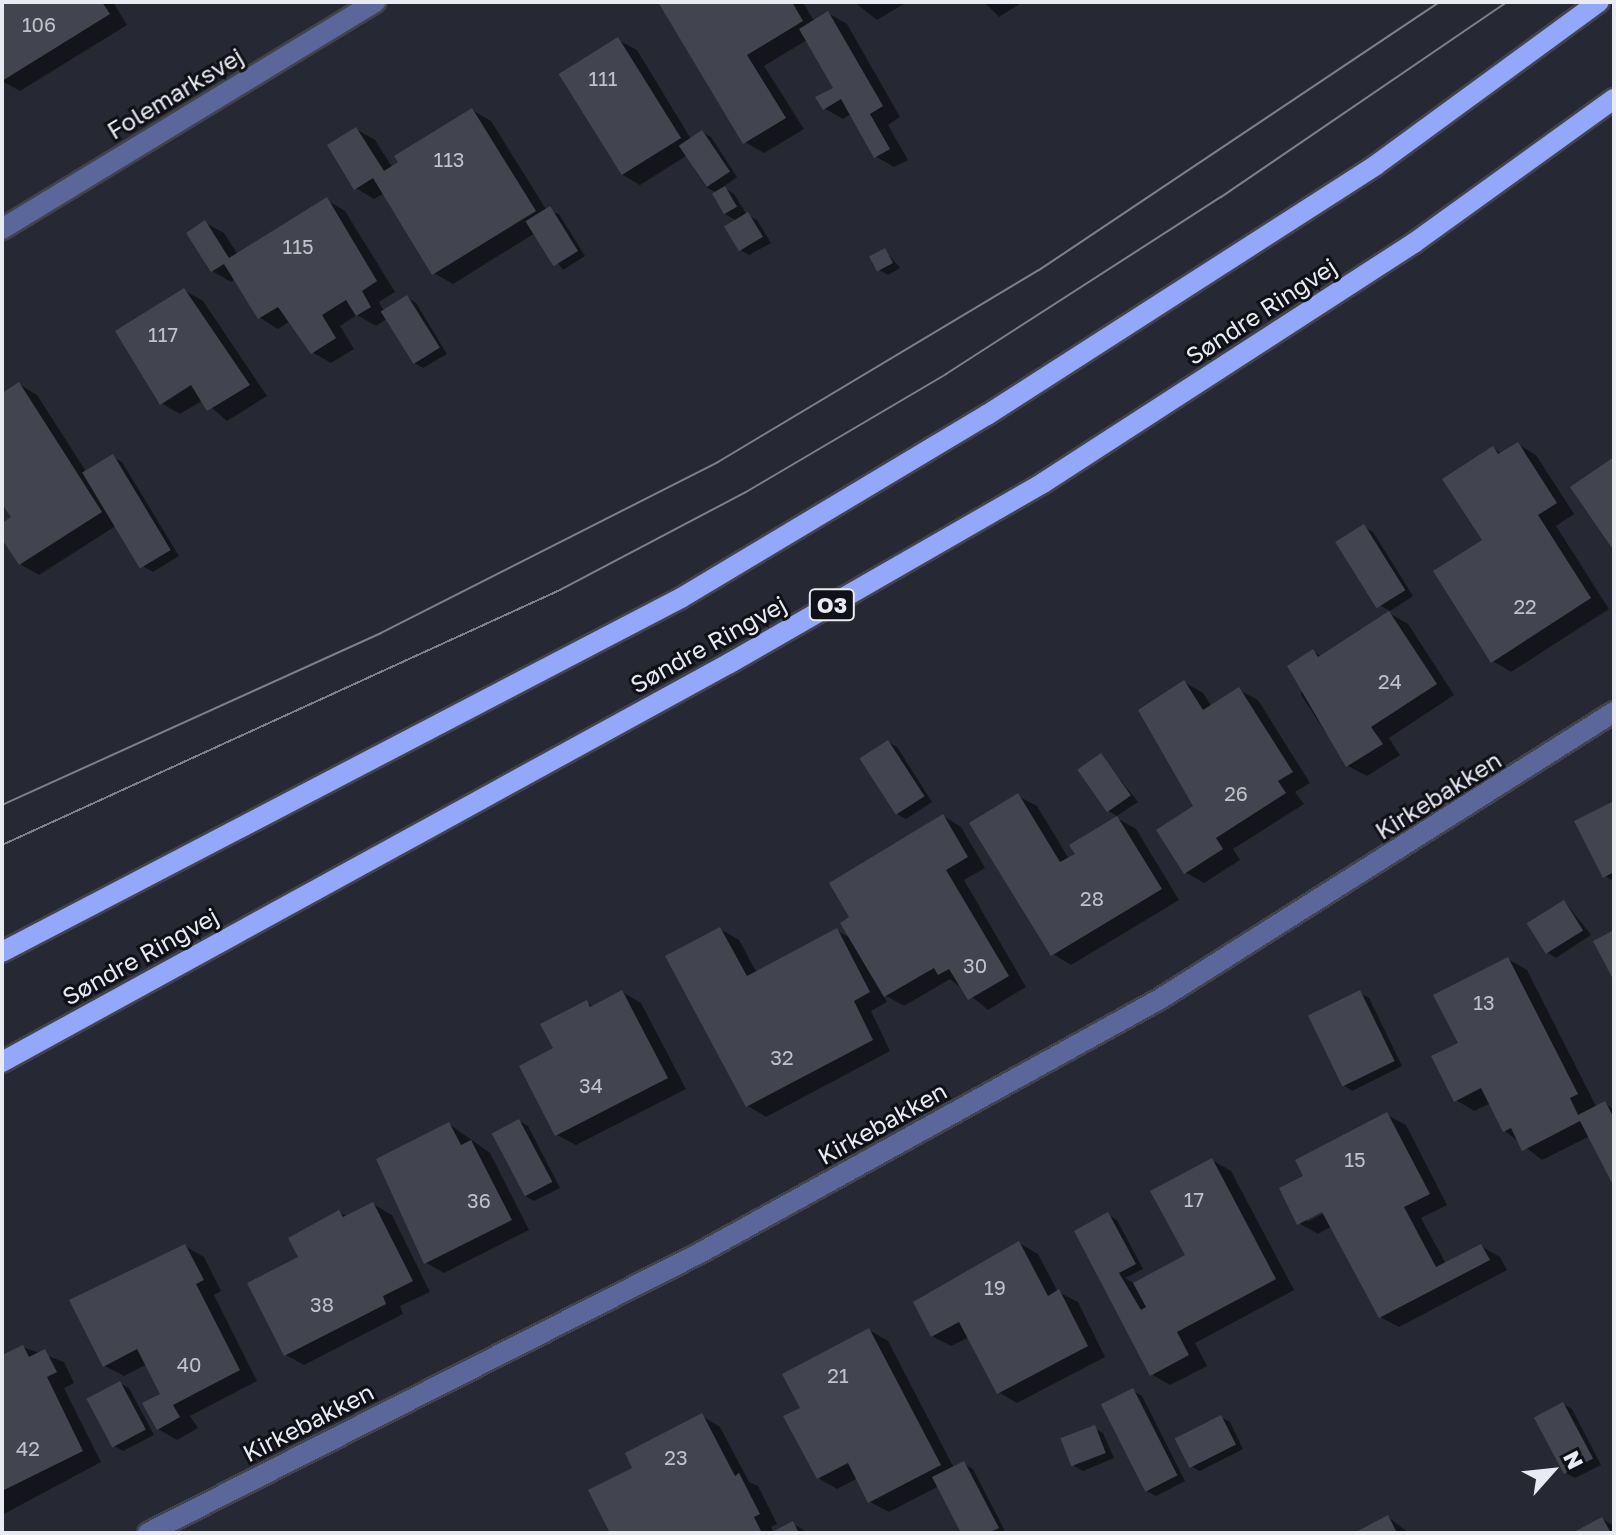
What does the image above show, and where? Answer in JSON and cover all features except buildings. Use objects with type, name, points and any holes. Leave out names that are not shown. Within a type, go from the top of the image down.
[{"type":"main road","points":[[2,952],[681,598],[987,415],[1376,165],[1599,2]]},
{"type":"main road","name":"Søndre Ringvej","points":[[2,1062],[730,663],[1043,483],[1414,243],[1614,99]]},
{"type":"street","name":"Folemarksvej","points":[[2,229],[376,2]]},
{"type":"street","name":"Kirkebakken","points":[[148,1533],[698,1254],[1160,999],[1614,712]]},
{"type":"tram line","points":[[2,805],[381,633],[718,462],[1039,270],[1440,2]]},
{"type":"tram line","points":[[2,845],[560,590],[746,492],[946,374],[1221,197],[1507,2]]}]
